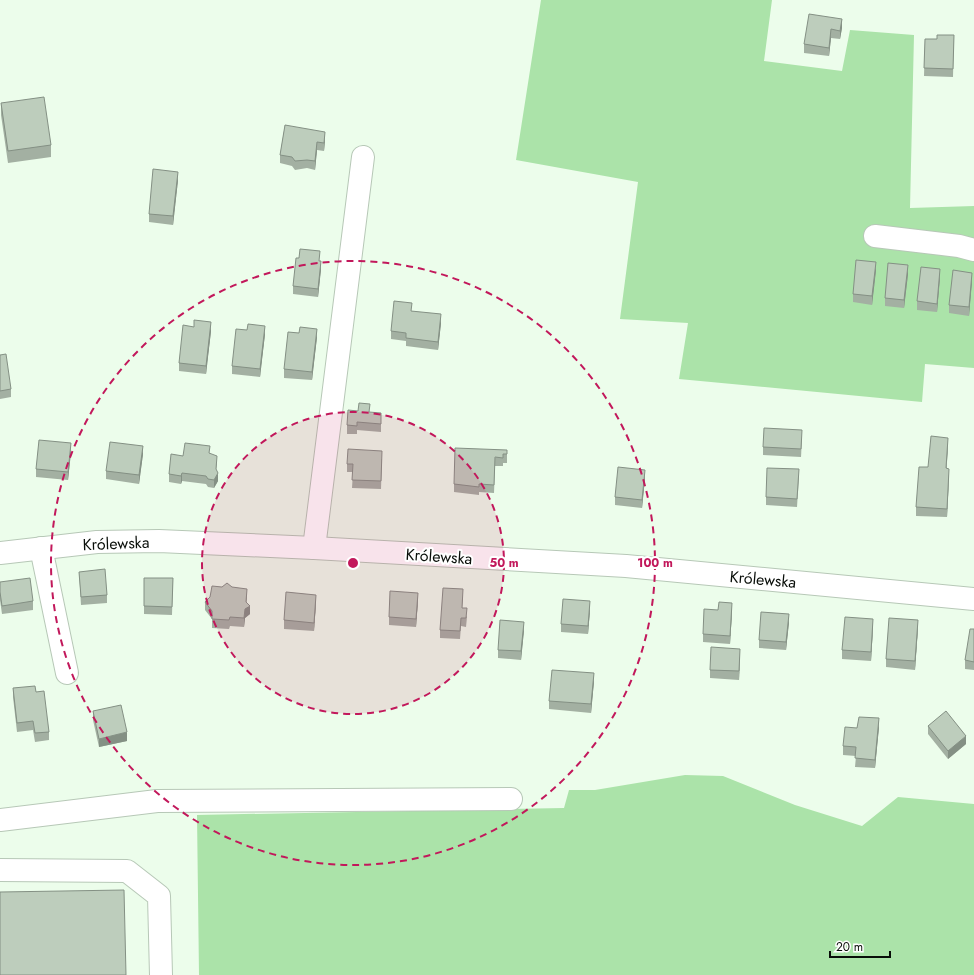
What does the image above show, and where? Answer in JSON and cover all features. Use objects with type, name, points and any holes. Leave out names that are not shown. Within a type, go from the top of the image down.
[{"type":"street","points":[[314,548],[363,157]]},
{"type":"street","points":[[875,236],[959,246],[974,250]]},
{"type":"street","name":"Królewska","points":[[0,553],[97,542],[143,541],[314,548],[626,566],[974,600]]},
{"type":"street","points":[[41,548],[67,673]]},
{"type":"street","points":[[0,820],[157,801],[511,799]]},
{"type":"street","points":[[0,870],[126,871],[160,896],[162,975]]},
{"type":"green space","points":[[541,0],[772,0],[764,61],[842,71],[850,30],[914,35],[910,208],[974,206],[974,368],[925,364],[922,402],[679,379],[688,323],[620,319],[638,182],[516,160]]},
{"type":"green space","points":[[685,775],[723,776],[795,805],[862,826],[898,797],[974,804],[974,975],[199,975],[197,815],[564,808],[569,790],[595,790]]},
{"type":"building","points":[[809,14],[842,19],[840,31],[831,29],[829,48],[804,44]]},
{"type":"building","points":[[937,35],[954,35],[953,69],[924,68],[925,39],[937,39]]},
{"type":"building","points":[[44,97],[51,145],[8,151],[1,103]]},
{"type":"building","points":[[285,125],[325,132],[324,143],[317,142],[315,161],[295,161],[292,157],[280,155]]},
{"type":"building","points":[[153,169],[178,172],[173,216],[149,214]]},
{"type":"building","points":[[300,249],[320,251],[319,261],[321,261],[318,289],[293,286],[296,258],[299,258]]},
{"type":"building","points":[[856,260],[876,262],[872,296],[853,294]]},
{"type":"building","points":[[888,263],[908,265],[904,300],[885,298]]},
{"type":"building","points":[[921,267],[940,269],[937,304],[917,301]]},
{"type":"building","points":[[953,270],[972,273],[969,307],[949,305]]},
{"type":"building","points":[[394,301],[412,303],[411,311],[441,314],[438,342],[406,338],[406,333],[391,331]]},
{"type":"building","points":[[194,320],[211,322],[206,366],[179,363],[183,325],[194,327]]},
{"type":"building","points":[[248,324],[265,326],[260,369],[232,366],[236,329],[247,330]]},
{"type":"building","points":[[300,327],[317,329],[312,372],[284,369],[288,332],[299,333]]},
{"type":"building","points":[[6,354],[11,389],[0,391],[0,355]]},
{"type":"building","points":[[359,403],[370,404],[369,412],[381,413],[381,424],[357,422],[357,426],[347,425],[348,410],[358,411]]},
{"type":"building","points":[[764,428],[802,430],[801,449],[763,447]]},
{"type":"building","points":[[931,436],[948,438],[946,468],[949,469],[947,509],[916,507],[919,467],[928,467]]},
{"type":"building","points":[[39,440],[71,443],[68,472],[36,469]]},
{"type":"building","points":[[110,442],[143,446],[139,475],[106,471]]},
{"type":"building","points":[[185,443],[210,446],[209,453],[217,456],[216,469],[218,473],[214,480],[208,479],[206,476],[182,473],[181,476],[169,474],[171,454],[183,456]]},
{"type":"building","points":[[455,448],[507,450],[507,454],[503,454],[503,458],[495,457],[494,485],[479,484],[479,487],[454,484]]},
{"type":"building","points":[[348,449],[382,451],[381,481],[352,480],[353,464],[347,464]]},
{"type":"building","points":[[618,467],[645,470],[642,500],[615,497]]},
{"type":"building","points":[[767,468],[799,469],[797,499],[766,497]]},
{"type":"building","points":[[105,569],[107,595],[81,597],[79,572]]},
{"type":"building","points":[[30,578],[33,601],[2,606],[0,582]]},
{"type":"building","points":[[144,578],[173,578],[172,607],[144,606]]},
{"type":"building","points":[[227,583],[232,587],[247,589],[246,602],[250,606],[245,609],[244,618],[230,617],[229,620],[212,619],[212,611],[205,602],[210,597],[212,586],[222,587]]},
{"type":"building","points":[[443,588],[463,589],[462,608],[467,608],[466,618],[461,618],[460,631],[440,630]]},
{"type":"building","points":[[390,591],[418,593],[416,619],[389,617]]},
{"type":"building","points":[[286,592],[316,595],[314,623],[284,620]]},
{"type":"building","points":[[563,599],[590,601],[588,626],[561,624]]},
{"type":"building","points":[[719,602],[732,603],[730,636],[703,634],[704,609],[718,610]]},
{"type":"building","points":[[761,612],[789,614],[786,642],[759,640]]},
{"type":"building","points":[[845,617],[873,619],[871,652],[842,650]]},
{"type":"building","points":[[889,618],[918,620],[915,661],[886,659]]},
{"type":"building","points":[[500,620],[524,622],[521,651],[498,650]]},
{"type":"building","points":[[970,629],[974,629],[974,662],[965,660]]},
{"type":"building","points":[[711,647],[740,649],[739,671],[710,670]]},
{"type":"building","points":[[552,670],[594,673],[591,704],[549,701]]},
{"type":"building","points":[[35,686],[36,692],[44,691],[49,732],[35,733],[33,721],[17,723],[13,688]]},
{"type":"building","points":[[121,705],[127,732],[99,739],[93,711]]},
{"type":"building","points":[[946,711],[966,736],[948,751],[928,726]]},
{"type":"building","points":[[859,717],[879,718],[875,760],[855,758],[856,747],[843,746],[845,727],[857,728]]},
{"type":"building","points":[[124,890],[126,975],[0,975],[0,892]]}]
